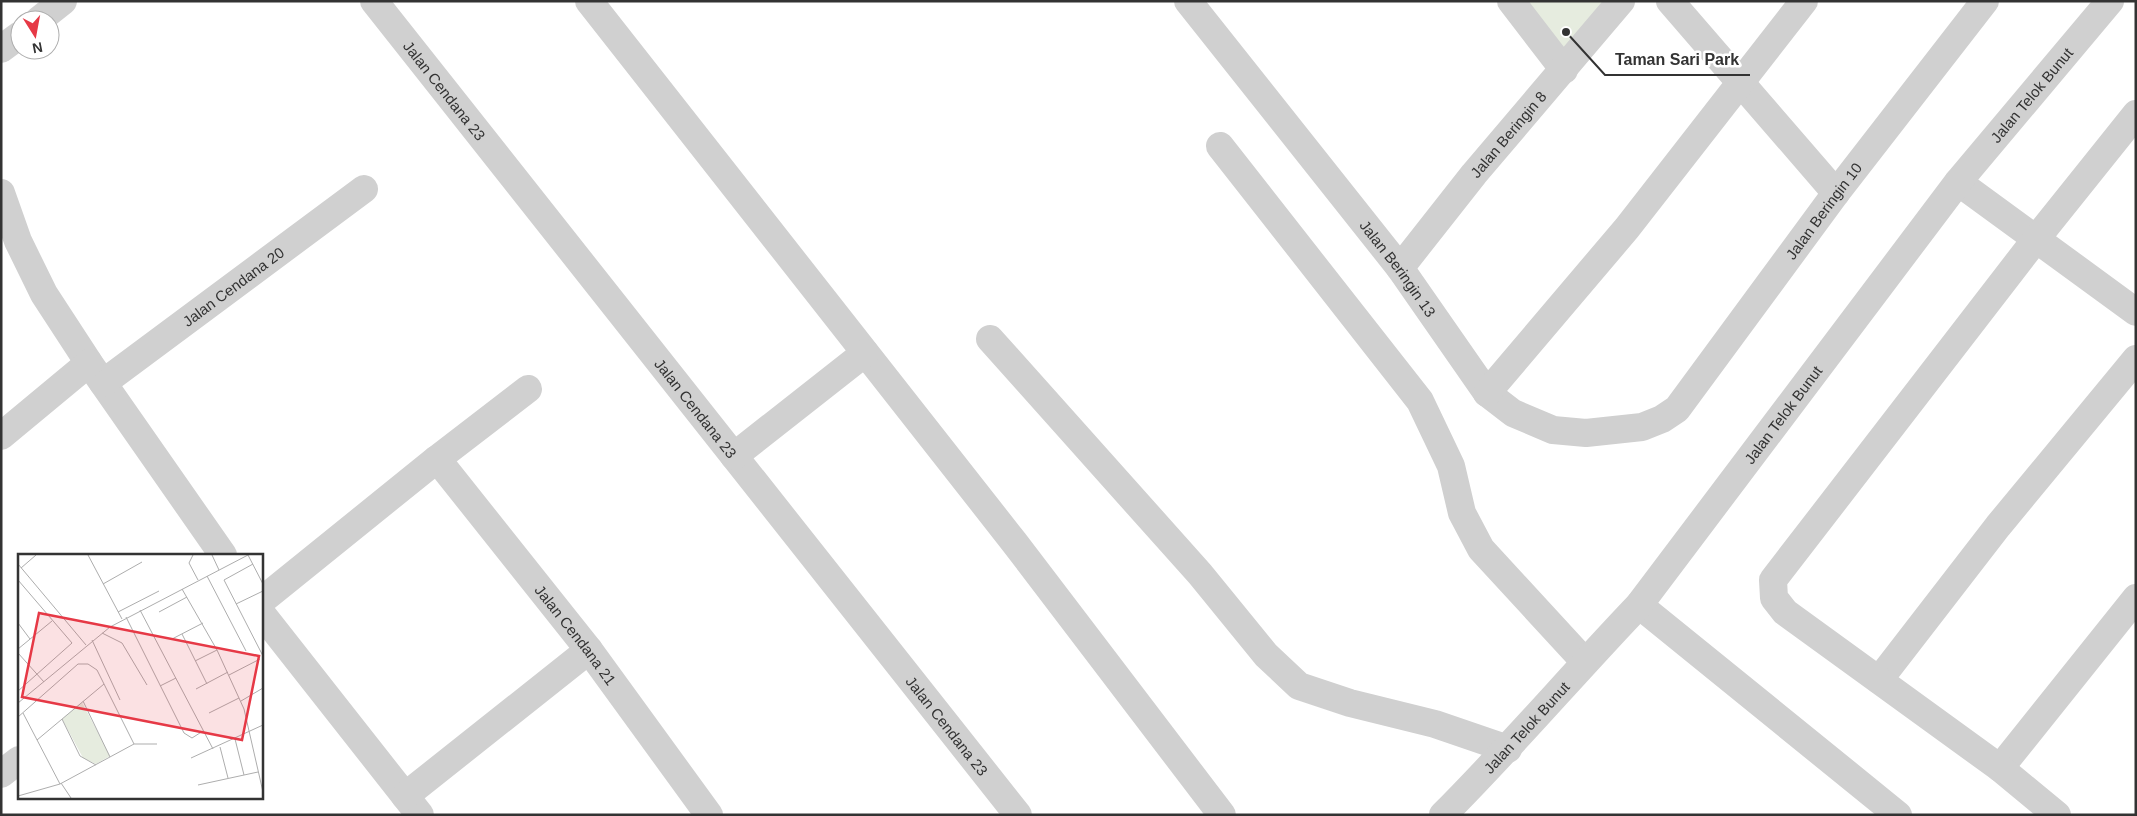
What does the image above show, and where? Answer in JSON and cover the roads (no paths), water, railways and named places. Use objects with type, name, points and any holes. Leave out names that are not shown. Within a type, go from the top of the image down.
[{"type":"street","points":[[52,10],[63,1]]},
{"type":"street","points":[[589,1],[1014,542],[1222,815]]},
{"type":"street","name":"Jalan Beringin 13","points":[[1188,1],[1400,268],[1487,393],[1513,413],[1553,430],[1586,434],[1642,427],[1662,419]]},
{"type":"street","points":[[1511,1],[1564,70]]},
{"type":"street","name":"Jalan Beringin 8","points":[[1400,268],[1474,174],[1622,1]]},
{"type":"street","points":[[1670,1],[1836,193]]},
{"type":"street","points":[[1487,393],[1627,228],[1804,1]]},
{"type":"street","name":"Jalan Beringin 10","points":[[1662,419],[1677,410],[1836,193],[1985,1]]},
{"type":"street","name":"Jalan Telok Bunut","points":[[1443,815],[1508,750],[1585,662],[1640,605],[1958,182],[2110,1]]},
{"type":"street","name":"Jalan Cendana 23","points":[[381,4],[734,456],[1018,815]]},
{"type":"street","points":[[2057,815],[2000,768],[1785,612],[1774,598],[1773,580],[2036,239],[2136,114]]},
{"type":"street","points":[[1220,146],[1420,401],[1451,466],[1462,513],[1481,549],[1585,662]]},
{"type":"street","points":[[1958,182],[2136,312]]},
{"type":"street","name":"Jalan Cendana 20","points":[[1,436],[364,189]]},
{"type":"street","points":[[1,193],[18,241],[44,294],[96,373],[222,554]]},
{"type":"street","points":[[990,339],[1200,574],[1266,655],[1299,686],[1350,703],[1435,724],[1508,750]]},
{"type":"street","points":[[734,456],[866,353]]},
{"type":"street","points":[[1879,680],[1998,526],[2136,359]]},
{"type":"street","points":[[262,600],[437,458],[528,389]]},
{"type":"street","name":"Jalan Cendana 21","points":[[437,458],[589,650],[710,815]]},
{"type":"street","points":[[2000,768],[2136,598]]},
{"type":"street","points":[[1640,605],[1898,815]]},
{"type":"street","points":[[262,614],[412,805],[589,650]]},
{"type":"street","points":[[1,774],[18,761]]},
{"type":"place","name":"Taman Sari Park","points":[[1566,32]]}]
